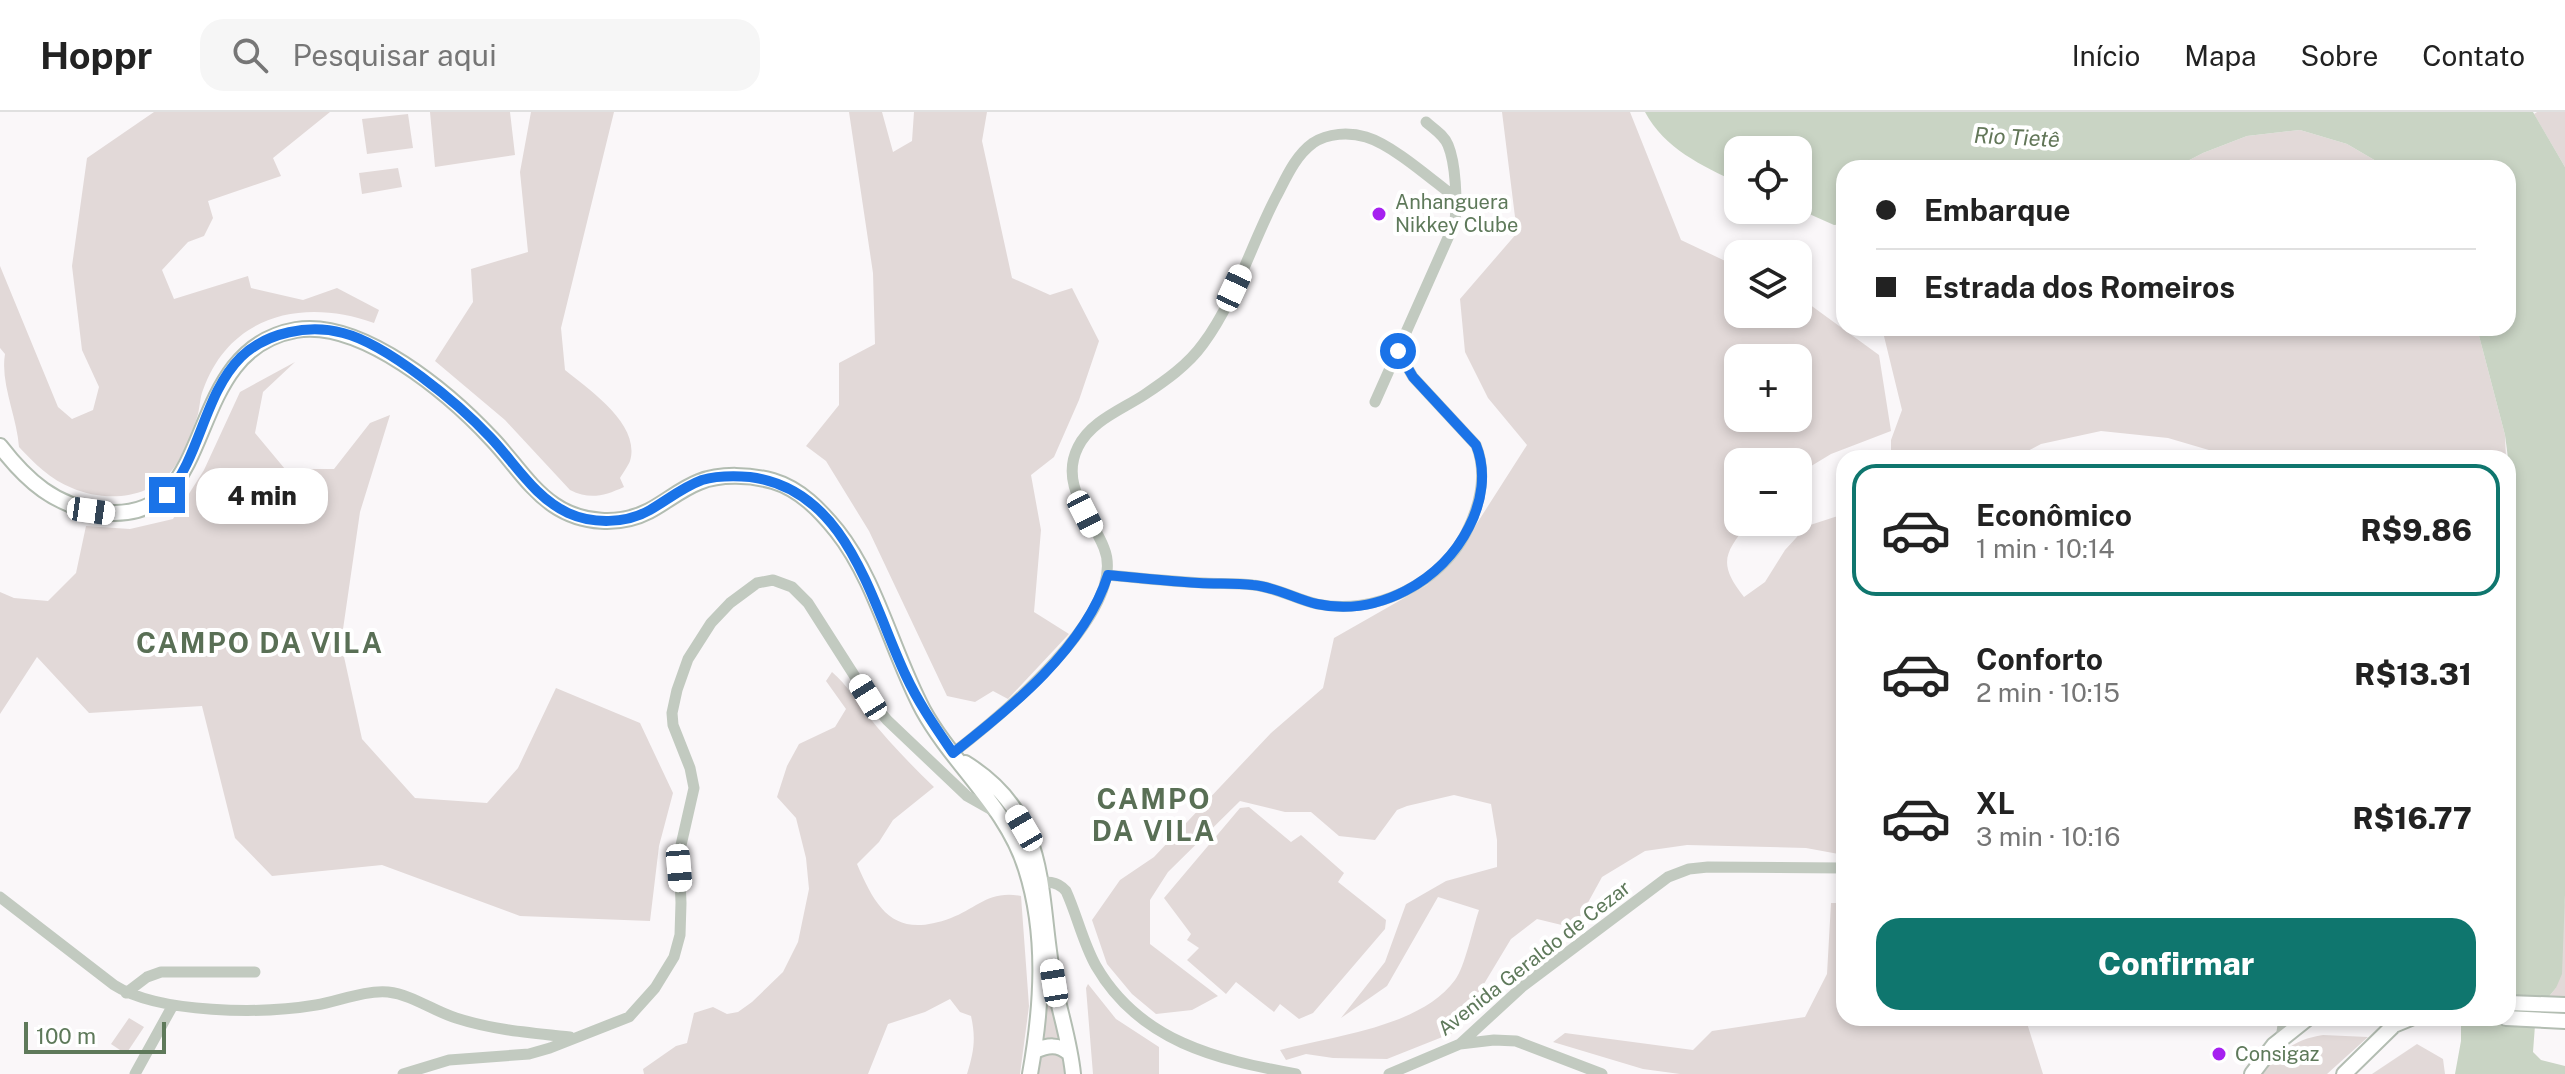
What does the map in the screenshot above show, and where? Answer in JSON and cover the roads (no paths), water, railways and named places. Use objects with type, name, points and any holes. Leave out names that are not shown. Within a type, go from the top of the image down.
[{"type":"main road","points":[[0,446],[37,487],[57,500],[108,513],[146,506],[167,495],[177,484],[212,405],[240,359],[271,338],[296,330],[325,329],[344,333],[382,351],[437,389],[491,438],[534,488],[554,505],[588,520],[621,520],[647,512],[703,480],[741,476],[790,487],[826,518],[853,553],[926,715],[1002,817],[1020,851],[1037,891],[1073,1074]]},
{"type":"main road","points":[[956,756],[989,777],[1002,791],[1033,848],[1041,999],[1030,1074]]},
{"type":"main road","points":[[2516,1003],[2565,1005]]},
{"type":"main road","points":[[2516,1019],[2565,1021]]},
{"type":"main road","points":[[2252,1074],[2268,1052],[2296,1026]]},
{"type":"main road","points":[[2344,1074],[2393,1026]]},
{"type":"main road","points":[[1035,1051],[1058,1046],[1069,1053]]},
{"type":"street","points":[[1375,402],[1452,232],[1456,198],[1448,145],[1443,136],[1426,122]]},
{"type":"street","points":[[956,756],[1022,698],[1064,652],[1097,601],[1108,575],[1105,548],[1073,484],[1074,456],[1079,444],[1098,424],[1182,368],[1204,343],[1287,176],[1305,150],[1316,141],[1330,136],[1347,134],[1366,137],[1384,146],[1456,198]]},
{"type":"street","points":[[1108,575],[1254,585],[1321,605],[1343,606],[1368,604],[1393,596],[1416,586],[1441,568],[1461,544],[1475,515],[1481,486],[1481,458],[1476,445],[1413,377],[1398,351]]},
{"type":"street","points":[[403,1074],[449,1060],[529,1054],[629,1017],[649,996],[674,957],[681,924],[679,854],[694,788],[673,725],[674,701],[688,659],[711,623],[750,587],[766,580],[782,582],[808,603],[868,697],[933,767],[967,796],[1024,828]]},
{"type":"street","name":"Avenida Geraldo de Cezar","points":[[1389,1074],[1460,1044],[1523,986],[1668,877],[1689,869],[1708,867],[1836,868]]},
{"type":"street","points":[[1037,891],[1051,882],[1061,886],[1095,964],[1107,983],[1141,1020],[1191,1047],[1239,1062],[1296,1074]]},
{"type":"street","points":[[0,897],[126,993],[173,1005],[292,1009],[384,992],[403,996],[451,1017],[479,1025],[574,1038]]},
{"type":"street","points":[[126,993],[147,977],[161,972],[255,972]]},
{"type":"street","points":[[135,1074],[173,1005]]},
{"type":"street","points":[[2281,1039],[2283,1026]]},
{"type":"street","points":[[1460,1044],[1516,1041],[1602,1074]]},
{"type":"water","name":"Rio Tietê","points":[[1645,112],[2533,112],[2565,167],[2565,895],[2562,974],[2556,988],[2536,1012],[2533,1052],[2541,1060],[2565,1066],[2565,1074],[2455,1074],[2461,1026],[2516,1026],[2516,450],[2507,450],[2479,336],[2516,336],[2516,160],[2374,160],[2347,144],[2300,130],[2247,136],[2189,160],[1836,160],[1834,225],[1812,215],[1812,136],[1724,136],[1724,176],[1673,146]]},
{"type":"place","name":"Anhanguera Nikkey Clube","points":[[1379,214]]},
{"type":"place","name":"Consigaz","points":[[2219,1054]]},
{"type":"district","name":"CAMPO DA VILA","points":[[260,643]]},
{"type":"district","name":"CAMPO DA VILA","points":[[1154,815]]}]
